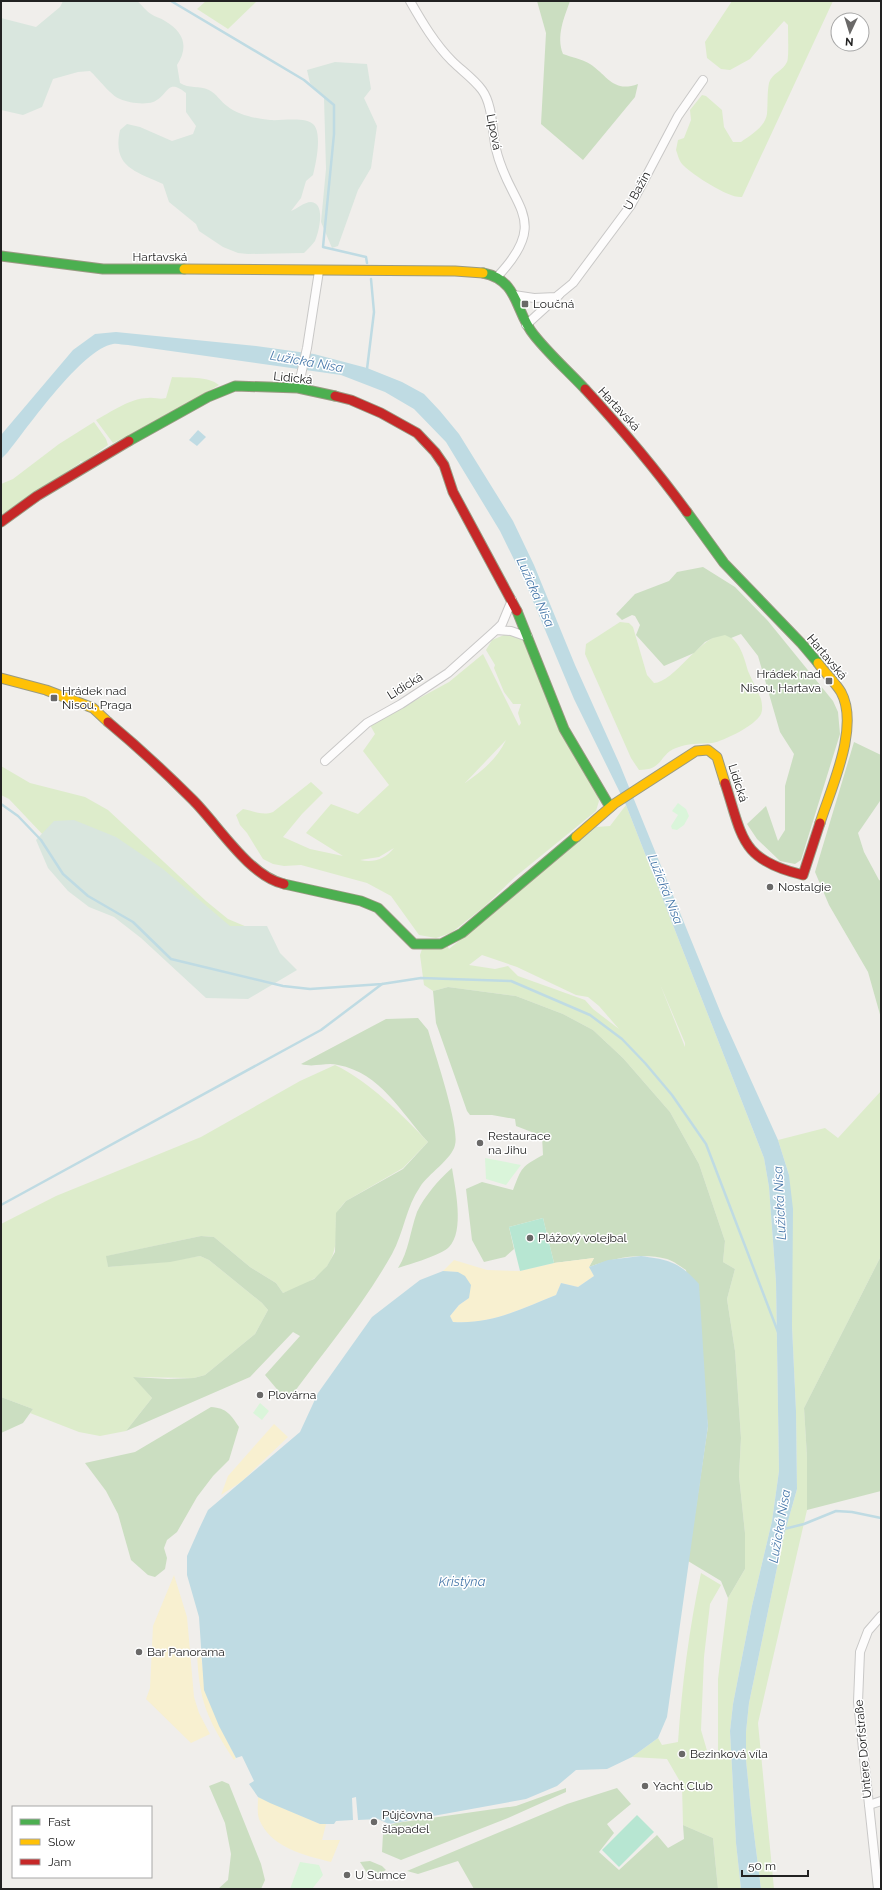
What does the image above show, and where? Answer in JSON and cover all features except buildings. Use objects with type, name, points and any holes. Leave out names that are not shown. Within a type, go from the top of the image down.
[{"type":"street","name":"Lipová","points":[[410,1],[423,24],[450,59],[483,91],[492,117],[496,148],[501,166],[519,202],[523,214],[524,230],[522,243],[512,260],[497,277]]},
{"type":"street","name":"U Bažin","points":[[526,325],[573,283],[587,266],[630,206],[678,116],[703,80]]},
{"type":"street","name":"Hartavská","points":[[1,256],[103,269],[455,271],[476,272],[497,277],[514,295],[526,325],[549,353],[628,436],[656,469],[724,563],[802,644],[841,692],[848,711],[844,750],[803,875]]},
{"type":"street","points":[[298,388],[307,348],[319,271]]},
{"type":"street","points":[[514,295],[534,298],[559,295]]},
{"type":"street","name":"Lidická","points":[[1,522],[37,496],[82,468],[221,391],[235,386],[298,388],[351,400],[381,413],[417,433],[435,452],[444,466],[453,492],[512,600],[528,636],[564,729],[612,806],[696,751],[708,750],[717,757],[744,841],[749,848],[768,864],[778,869],[803,875]]},
{"type":"street","name":"Lidická","points":[[325,761],[367,723],[401,704],[448,673],[502,624],[512,600]]},
{"type":"street","points":[[496,630],[515,631],[528,636]]},
{"type":"street","points":[[1,678],[46,690],[93,708],[159,766],[204,811],[244,857],[264,875],[280,883],[361,901],[378,908],[387,915],[409,940],[421,945],[441,944],[462,933],[612,806]]},
{"type":"street","name":"Untere Dorfstraße","points":[[878,1889],[858,1702],[858,1666],[863,1641],[868,1631],[881,1616]]},
{"type":"street","points":[[869,1804],[881,1801]]},
{"type":"green space","points":[[206,1],[257,1],[228,29],[197,9]]},
{"type":"green space","points":[[537,1],[570,1],[563,20],[560,41],[563,54],[580,59],[590,64],[611,82],[617,85],[629,86],[638,84],[635,97],[583,160],[541,124],[546,33]]},
{"type":"green space","points":[[732,1],[833,1],[742,197],[736,197],[729,194],[712,186],[695,175],[682,164],[676,150],[678,140],[684,138],[691,120],[690,110],[702,95],[706,96],[722,110],[724,127],[733,142],[741,142],[761,127],[766,119],[770,80],[783,68],[788,60],[788,25],[784,21],[750,59],[730,70],[721,69],[707,58],[705,42]]},
{"type":"green space","points":[[172,377],[209,380],[219,385],[161,419],[113,443],[96,420],[135,400],[166,398]]},
{"type":"green space","points":[[94,422],[106,439],[108,445],[84,462],[80,461],[80,463],[1,515],[1,484],[13,479],[59,444]]},
{"type":"green space","points":[[703,567],[735,587],[768,621],[833,701],[838,712],[840,734],[801,860],[795,864],[780,861],[757,839],[747,824],[766,806],[778,841],[785,830],[785,786],[794,754],[780,732],[758,656],[741,634],[731,638],[725,635],[705,642],[694,653],[664,666],[636,635],[640,625],[635,616],[632,615],[622,620],[616,614],[635,594],[669,581],[677,572]]},
{"type":"green space","points":[[620,622],[629,623],[633,627],[647,675],[654,683],[663,680],[673,673],[694,652],[715,637],[725,635],[734,640],[741,651],[748,671],[761,699],[761,714],[753,723],[731,736],[712,743],[680,746],[667,754],[657,765],[639,770],[631,758],[585,654],[586,644]]},
{"type":"green space","points":[[504,635],[519,636],[527,645],[595,787],[599,801],[596,811],[515,877],[484,907],[451,933],[436,938],[419,935],[391,896],[367,883],[301,865],[284,866],[273,864],[263,859],[247,833],[240,825],[236,815],[243,809],[262,813],[273,812],[311,782],[323,793],[302,814],[283,837],[310,849],[343,856],[306,833],[331,804],[358,814],[389,785],[363,751],[375,734],[370,725],[449,682],[483,654],[519,726],[521,723],[518,713],[521,704],[513,704],[504,692],[494,668],[495,665],[486,650],[492,640]],"holes":[[[506,740],[498,753],[488,764],[465,783]],[[394,848],[387,855],[379,859],[370,861],[360,860],[379,857]]]},
{"type":"green space","points":[[854,742],[881,755],[880,801],[858,833],[864,852],[879,880],[881,881],[881,1018],[868,972],[829,905],[815,872]]},
{"type":"green space","points":[[1,766],[30,783],[85,797],[108,810],[206,901],[228,919],[259,932],[275,949],[45,837],[9,799],[1,795]]},
{"type":"green space","points":[[678,803],[686,809],[689,816],[684,825],[677,830],[672,829],[671,826],[678,815],[672,811]]},
{"type":"green space","points":[[626,805],[764,1158],[769,1187],[776,1282],[779,1471],[772,1521],[752,1606],[733,1704],[730,1731],[736,1843],[741,1889],[718,1889],[713,1838],[683,1825],[682,1785],[667,1759],[632,1757],[658,1738],[662,1745],[678,1742],[686,1657],[701,1573],[721,1585],[710,1604],[704,1657],[701,1730],[708,1754],[718,1753],[718,1679],[728,1598],[745,1569],[745,1533],[739,1476],[741,1438],[735,1351],[727,1299],[735,1269],[723,1262],[725,1241],[699,1164],[670,1112],[623,1058],[593,1030],[563,1014],[516,996],[448,987],[433,991],[424,985],[420,955],[422,949],[447,945],[449,949],[596,827],[610,826]],"holes":[[[482,955],[517,967],[576,995],[588,997],[599,1006],[619,1029],[593,1009],[585,1000],[518,976],[508,966],[495,969],[469,965]],[[660,984],[685,1043],[685,1047]]]},
{"type":"green space","points":[[448,987],[516,996],[563,1014],[593,1030],[623,1058],[670,1112],[699,1164],[725,1241],[723,1262],[735,1269],[727,1299],[735,1351],[741,1438],[739,1476],[745,1533],[745,1569],[728,1598],[721,1581],[688,1561],[708,1426],[686,1270],[670,1260],[648,1256],[628,1257],[589,1267],[594,1258],[554,1263],[543,1218],[509,1227],[514,1249],[505,1257],[484,1262],[472,1240],[466,1189],[482,1182],[513,1190],[523,1168],[530,1162],[543,1155],[542,1136],[516,1126],[515,1119],[492,1115],[470,1115],[467,1111],[436,1023],[433,991]]},
{"type":"green space","points":[[418,1018],[428,1030],[440,1071],[454,1122],[456,1136],[455,1145],[445,1161],[424,1182],[415,1195],[392,1254],[357,1308],[292,1395],[281,1394],[265,1375],[300,1336],[293,1332],[250,1377],[126,1431],[152,1398],[133,1377],[168,1379],[194,1378],[205,1375],[255,1334],[268,1310],[262,1303],[209,1260],[200,1256],[170,1262],[108,1267],[106,1256],[201,1236],[214,1237],[250,1267],[276,1283],[283,1293],[314,1279],[327,1266],[335,1252],[336,1213],[346,1201],[403,1169],[428,1142],[389,1096],[366,1076],[353,1069],[333,1064],[301,1064],[386,1019]]},
{"type":"green space","points":[[335,1065],[373,1089],[428,1142],[403,1168],[346,1201],[342,1205],[336,1216],[335,1246],[332,1257],[321,1273],[304,1284],[283,1293],[276,1283],[250,1267],[214,1237],[201,1236],[107,1256],[108,1267],[164,1262],[200,1256],[209,1260],[262,1303],[268,1310],[255,1334],[205,1375],[194,1378],[134,1377],[152,1398],[126,1431],[100,1436],[79,1432],[30,1413],[33,1409],[1,1397],[1,1224],[56,1196],[201,1137],[300,1081]]},
{"type":"green space","points":[[881,1091],[881,1256],[804,1408],[807,1457],[807,1510],[758,1723],[774,1889],[761,1889],[746,1760],[746,1732],[749,1703],[783,1539],[797,1489],[789,1175],[778,1140],[825,1128],[838,1138]]},
{"type":"green space","points":[[485,1158],[521,1165],[506,1185],[486,1179]]},
{"type":"green space","points":[[452,1168],[458,1209],[457,1231],[454,1240],[449,1247],[440,1253],[398,1268],[405,1255],[420,1206],[432,1188]]},
{"type":"green space","name":"Plážový volejbal","points":[[543,1218],[554,1263],[520,1271],[509,1227]]},
{"type":"green space","points":[[881,1256],[881,1491],[807,1510],[807,1457],[804,1408]]},
{"type":"green space","points":[[1,1397],[33,1409],[23,1423],[1,1433]]},
{"type":"green space","points":[[260,1403],[269,1411],[262,1420],[253,1413]]},
{"type":"green space","points":[[211,1407],[221,1409],[228,1413],[239,1427],[229,1460],[213,1476],[197,1497],[177,1532],[167,1540],[164,1548],[167,1558],[165,1569],[155,1577],[148,1575],[131,1560],[118,1514],[106,1491],[85,1463],[135,1452]]},
{"type":"green space","points":[[222,1781],[229,1784],[261,1864],[265,1880],[261,1889],[218,1889],[228,1880],[231,1854],[225,1823],[209,1786]]},
{"type":"green space","points":[[566,1788],[566,1792],[508,1818],[401,1860],[382,1852],[383,1834],[386,1827],[396,1823],[516,1806]]},
{"type":"green space","points":[[617,1788],[631,1804],[607,1824],[614,1833],[599,1852],[619,1870],[657,1835],[668,1848],[684,1839],[683,1825],[713,1838],[718,1889],[474,1889],[458,1861],[418,1874],[407,1871],[567,1804]]},
{"type":"green space","points":[[637,1815],[654,1832],[619,1867],[602,1850]]},
{"type":"green space","points":[[370,1861],[382,1866],[386,1870],[371,1879],[360,1862]]},
{"type":"green space","points":[[300,1862],[319,1865],[323,1875],[312,1889],[290,1889]]},
{"type":"shaded area","points":[[63,1],[137,1],[149,13],[163,20],[177,30],[183,40],[183,52],[177,65],[180,83],[187,86],[209,90],[231,109],[248,116],[270,120],[300,120],[310,122],[314,125],[318,135],[318,142],[317,157],[313,175],[306,181],[301,198],[291,211],[308,202],[316,204],[319,207],[320,218],[317,237],[304,253],[248,254],[238,253],[223,247],[199,231],[196,224],[169,202],[163,184],[135,171],[123,160],[119,152],[118,142],[120,130],[127,124],[140,127],[172,141],[193,134],[196,126],[186,112],[186,93],[175,87],[168,89],[162,96],[153,102],[132,102],[116,97],[90,71],[78,72],[53,79],[42,107],[23,115],[1,110],[1,18],[36,27],[60,7]]},
{"type":"shaded area","points":[[335,62],[367,64],[371,89],[364,98],[377,126],[371,168],[358,190],[338,246],[332,248],[321,222],[326,169],[324,98],[310,83],[307,70]]},
{"type":"shaded area","points":[[74,820],[116,837],[163,869],[230,926],[267,926],[280,953],[297,970],[248,999],[206,998],[141,938],[114,917],[89,907],[68,891],[48,868],[36,840],[54,821]]},
{"type":"sand","points":[[594,1258],[589,1267],[594,1276],[578,1287],[561,1283],[556,1295],[519,1310],[480,1321],[453,1322],[450,1316],[459,1305],[469,1298],[458,1272],[443,1271],[454,1260],[487,1270],[520,1271],[554,1263]]},
{"type":"sand","points":[[274,1424],[288,1437],[241,1482],[221,1495],[228,1476]]},
{"type":"sand","points":[[174,1575],[187,1617],[194,1697],[199,1713],[210,1734],[191,1743],[146,1699],[150,1688],[153,1626]]},
{"type":"sand","points":[[197,1653],[201,1653],[202,1667],[208,1694],[218,1720],[236,1758],[234,1760],[217,1733],[206,1709],[202,1697]]},
{"type":"sand","points":[[258,1797],[320,1824],[326,1824],[322,1840],[340,1840],[331,1862],[289,1849],[272,1837],[264,1829],[259,1819]]},
{"type":"water","name":"Lužická Nisa","points":[[116,332],[256,346],[314,354],[367,368],[402,382],[424,394],[459,434],[513,521],[534,565],[575,665],[620,765],[722,1016],[778,1140],[789,1175],[793,1209],[792,1326],[796,1411],[797,1489],[783,1539],[749,1703],[746,1732],[746,1760],[761,1889],[741,1889],[736,1843],[730,1731],[733,1704],[752,1606],[772,1521],[779,1471],[776,1282],[769,1187],[764,1158],[626,805],[574,699],[525,582],[500,531],[446,442],[414,409],[385,392],[341,375],[113,344],[100,349],[86,359],[71,374],[56,390],[1,459],[1,435],[73,350],[95,334]]},
{"type":"water","points":[[198,430],[206,437],[197,446],[189,440]]},
{"type":"water","name":"Kristýna","points":[[641,1256],[673,1263],[686,1271],[699,1284],[708,1426],[667,1717],[658,1738],[632,1757],[607,1769],[576,1770],[557,1786],[526,1799],[389,1824],[378,1819],[358,1820],[356,1797],[352,1798],[353,1820],[336,1821],[334,1824],[320,1824],[258,1797],[249,1784],[254,1781],[242,1756],[236,1758],[219,1726],[204,1690],[199,1617],[187,1575],[187,1556],[208,1510],[300,1432],[318,1393],[372,1317],[420,1280],[443,1271],[458,1272],[465,1276],[471,1285],[469,1298],[459,1305],[450,1316],[453,1322],[480,1321],[519,1310],[556,1295],[561,1283],[578,1287],[594,1276],[589,1267],[608,1260]]},
{"type":"waterway","points":[[171,1],[304,80],[334,105],[334,134],[323,247],[366,257],[367,263]]},
{"type":"waterway","points":[[367,369],[374,312],[371,279]]},
{"type":"waterway","points":[[1,804],[18,816],[41,840],[63,874],[88,896],[133,922],[171,959],[283,986],[310,989],[382,984],[421,978],[511,981],[590,1015],[622,1039],[645,1063],[672,1095],[706,1144],[778,1332]]},
{"type":"waterway","points":[[1,1205],[321,1030],[382,984]]},
{"type":"waterway","name":"Lužická Nisa","points":[[784,1529],[804,1524],[836,1511],[852,1512],[881,1518]]},
{"type":"traffic: fast","points":[[1,256],[103,269],[184,269]]},
{"type":"traffic: fast","points":[[483,273],[495,277],[503,282],[515,298],[523,317],[534,335],[552,356],[585,389]]},
{"type":"traffic: fast","points":[[129,441],[208,397],[235,386],[298,388],[335,396]]},
{"type":"traffic: fast","points":[[687,512],[724,563],[802,644],[818,663]]},
{"type":"traffic: fast","points":[[517,611],[564,729],[610,807]]},
{"type":"traffic: fast","points":[[284,884],[361,901],[378,908],[414,944],[441,944],[462,933],[576,837]]},
{"type":"traffic: slow","points":[[184,269],[455,271],[483,273]]},
{"type":"traffic: slow","points":[[818,663],[841,692],[846,706],[847,722],[846,740],[842,758],[820,823]]},
{"type":"traffic: slow","points":[[1,678],[46,690],[93,708],[108,722]]},
{"type":"traffic: slow","points":[[576,837],[614,804],[696,751],[708,750],[717,757],[725,783]]},
{"type":"traffic: jam","points":[[585,389],[638,449],[687,512]]},
{"type":"traffic: jam","points":[[335,396],[351,400],[381,413],[417,433],[435,452],[444,465],[453,492],[517,611]]},
{"type":"traffic: jam","points":[[1,522],[37,496],[129,441]]},
{"type":"traffic: jam","points":[[108,722],[152,760],[193,800],[246,860],[271,879],[284,884]]},
{"type":"traffic: jam","points":[[725,783],[741,832],[747,844],[755,854],[782,869],[803,875],[820,823]]},
{"type":"place","name":"Loučná","points":[[525,304]]},
{"type":"place","name":"Hrádek nad Nisou, Hartava","points":[[829,681]]},
{"type":"place","name":"Hrádek nad Nisou, Praga","points":[[54,698]]},
{"type":"place","name":"Nostalgie","points":[[770,887]]},
{"type":"place","name":"Restaurace na Jihu","points":[[480,1143]]},
{"type":"place","name":"Plážový volejbal","points":[[530,1238]]},
{"type":"place","name":"Plovárna","points":[[260,1395]]},
{"type":"place","name":"Bar Panorama","points":[[139,1652]]},
{"type":"place","name":"Bezinková víla","points":[[682,1754]]},
{"type":"place","name":"Yacht Club","points":[[645,1786]]},
{"type":"place","name":"Půjčovna šlapadel","points":[[374,1822]]},
{"type":"place","name":"U Sumce","points":[[347,1875]]}]
